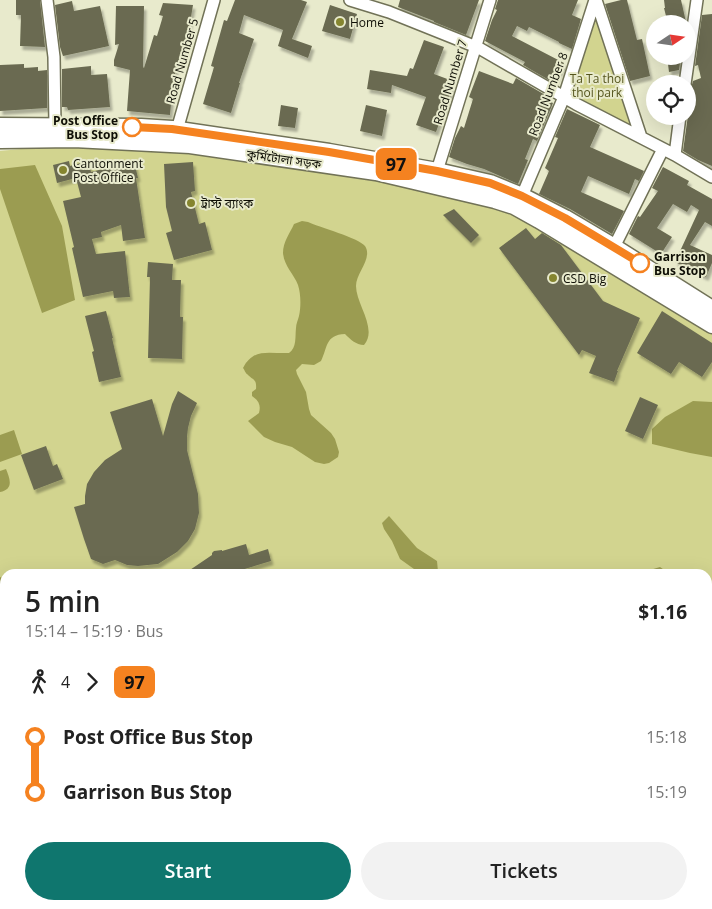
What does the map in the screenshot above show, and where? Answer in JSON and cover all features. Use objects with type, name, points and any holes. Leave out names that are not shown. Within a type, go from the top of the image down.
[{"type":"main road","name":"কুর্মিটোলা সড়ক","points":[[0,126],[141,127],[177,130],[329,152],[437,171],[490,183],[522,196],[565,218],[710,304]]},
{"type":"main road","name":"কুর্মিটোলা সড়ক","points":[[0,140],[74,139],[190,145],[376,172],[495,200],[514,206],[539,220],[712,325]]},
{"type":"street","points":[[47,0],[54,57],[55,126]]},
{"type":"street","name":"Road Number 5","points":[[177,130],[214,0]]},
{"type":"street","points":[[350,0],[390,12],[476,47],[712,177]]},
{"type":"street","points":[[390,12],[393,0]]},
{"type":"street","name":"Road Number 7","points":[[437,171],[490,0]]},
{"type":"street","name":"Road Number 8","points":[[522,196],[564,97],[595,0]]},
{"type":"street","name":"Road Number 8","points":[[595,0],[641,138]]},
{"type":"street","points":[[687,75],[700,0]]},
{"type":"street","points":[[675,155],[679,125]]},
{"type":"street","points":[[614,247],[663,149]]},
{"type":"green space","name":"Ta Ta thoi thoi park","points":[[596,6],[636,132],[568,96]]},
{"type":"green space","points":[[82,143],[310,167],[498,206],[712,330],[712,569],[0,569],[0,151]]},
{"type":"shaded area","points":[[35,165],[62,226],[75,300],[42,313],[0,189],[0,169]]},
{"type":"shaded area","points":[[302,221],[355,240],[365,246],[367,251],[366,261],[356,286],[368,324],[368,339],[364,345],[361,345],[351,340],[345,334],[334,337],[330,339],[321,361],[314,365],[302,364],[296,370],[306,392],[311,415],[331,433],[339,452],[338,457],[324,464],[315,462],[292,447],[264,437],[248,421],[259,413],[260,405],[252,396],[252,392],[256,389],[256,383],[243,368],[247,361],[257,354],[289,353],[292,351],[300,312],[300,296],[298,285],[285,262],[283,249],[294,224]]},
{"type":"shaded area","points":[[693,401],[712,402],[712,457],[652,444],[652,429],[665,417]]},
{"type":"shaded area","points":[[14,430],[22,454],[0,462],[0,435]]},
{"type":"shaded area","points":[[6,469],[10,483],[7,489],[0,492],[0,471]]},
{"type":"shaded area","points":[[389,516],[417,548],[437,561],[438,569],[414,569],[400,559],[382,523]]},
{"type":"building","points":[[16,0],[40,0],[45,47],[20,46],[21,15],[16,15]]},
{"type":"building","points":[[235,0],[301,0],[307,2],[292,39],[312,46],[308,58],[278,46],[283,30],[244,15],[239,33],[254,39],[231,113],[203,104],[214,67],[211,66],[224,20],[227,21]]},
{"type":"building","points":[[400,0],[479,0],[466,35],[398,7]]},
{"type":"building","points":[[498,0],[578,0],[572,15],[581,19],[572,49],[529,27],[527,31],[517,26],[512,36],[564,63],[554,83],[523,65],[525,62],[485,41],[497,10],[495,9]]},
{"type":"building","points":[[627,0],[637,40],[642,39],[646,65],[648,65],[650,75],[630,81],[605,4]]},
{"type":"building","points":[[664,0],[681,0],[684,15],[666,15]]},
{"type":"building","points":[[72,1],[74,11],[100,6],[109,46],[63,56],[60,47],[55,5]]},
{"type":"building","points":[[163,3],[193,5],[190,23],[173,81],[170,115],[127,111],[130,70],[114,66],[119,44],[115,45],[116,6],[144,6],[144,68],[154,35],[157,36],[163,16],[159,15]]},
{"type":"building","name":"Home","points":[[330,5],[357,14],[350,39],[322,31]]},
{"type":"building","points":[[712,14],[712,166],[683,151],[687,125],[696,125],[696,80],[701,78],[698,65],[695,66],[702,15]]},
{"type":"building","points":[[424,40],[444,47],[434,74],[450,80],[448,86],[452,88],[436,132],[416,125],[426,97],[392,85],[391,93],[367,89],[370,70],[407,76],[410,68],[413,69]]},
{"type":"building","points":[[24,64],[24,68],[38,67],[38,71],[47,70],[47,108],[0,111],[0,65]]},
{"type":"building","points":[[668,65],[680,65],[679,70],[669,72]]},
{"type":"building","points":[[91,66],[91,75],[107,74],[110,107],[68,110],[67,107],[62,107],[62,69]]},
{"type":"building","points":[[479,71],[513,84],[516,78],[547,96],[545,99],[553,103],[537,141],[533,139],[525,159],[528,160],[518,184],[484,169],[449,157],[461,126],[464,128],[473,99],[469,97]]},
{"type":"building","points":[[281,105],[298,108],[295,128],[278,126]]},
{"type":"building","points":[[366,105],[387,110],[382,136],[360,131]]},
{"type":"building","points":[[567,109],[600,125],[590,147],[644,171],[639,181],[635,179],[629,194],[588,176],[581,192],[624,211],[612,234],[570,209],[539,194],[549,171],[545,168],[558,138],[555,137]]},
{"type":"building","points":[[69,161],[70,166],[88,161],[91,172],[134,161],[138,178],[136,178],[145,238],[123,241],[121,225],[101,232],[102,237],[92,239],[96,254],[125,251],[130,297],[114,298],[113,291],[83,297],[63,201],[81,197],[76,178],[57,183],[53,165]]},
{"type":"building","points":[[193,162],[195,191],[191,192],[199,224],[205,222],[212,250],[174,260],[166,233],[172,231],[166,207],[164,164]]},
{"type":"building","points":[[663,167],[689,181],[687,185],[712,199],[712,226],[705,222],[690,245],[712,255],[712,263],[706,277],[675,262],[699,210],[691,205],[687,212],[673,204],[657,228],[672,237],[661,254],[629,234],[638,216],[640,217],[658,191],[652,188]]},
{"type":"building","points":[[454,209],[479,235],[471,243],[443,215]]},
{"type":"building","name":"CSD Big","points":[[526,228],[535,239],[542,233],[561,245],[603,301],[640,318],[614,382],[589,373],[596,356],[582,350],[579,355],[499,248]]},
{"type":"building","points":[[148,262],[173,264],[172,280],[181,280],[180,317],[183,317],[182,359],[148,358],[150,277],[147,277]]},
{"type":"building","points":[[106,311],[121,377],[99,382],[92,352],[94,351],[85,316]]},
{"type":"building","points":[[662,311],[712,343],[712,362],[702,377],[679,362],[671,374],[637,353]]},
{"type":"building","points":[[178,391],[197,403],[191,416],[187,437],[187,450],[198,494],[199,513],[195,529],[188,541],[177,552],[158,564],[127,565],[115,560],[103,564],[91,559],[74,507],[85,504],[87,484],[94,472],[105,460],[122,449],[110,412],[152,399],[163,436],[172,404]]},
{"type":"building","points":[[640,397],[658,405],[643,439],[625,431]]},
{"type":"building","points":[[46,446],[53,466],[57,464],[63,479],[34,490],[21,455]]},
{"type":"building","points":[[246,544],[249,555],[268,549],[271,561],[245,569],[191,569],[212,555],[214,551],[222,551]]},
{"type":"bus line","name":"97","points":[[132,127],[172,129],[329,152],[437,171],[490,183],[522,196],[565,218],[640,263]]},
{"type":"place","name":"Home","points":[[340,22]]},
{"type":"place","name":"Post Office Bus Stop","points":[[132,127]]},
{"type":"place","name":"Cantonment Post Office","points":[[63,170]]},
{"type":"place","name":"ট্রাস্ট ব্যাংক","points":[[191,203]]},
{"type":"place","name":"Garrison Bus Stop","points":[[640,263]]},
{"type":"place","name":"CSD Big","points":[[553,278]]}]
